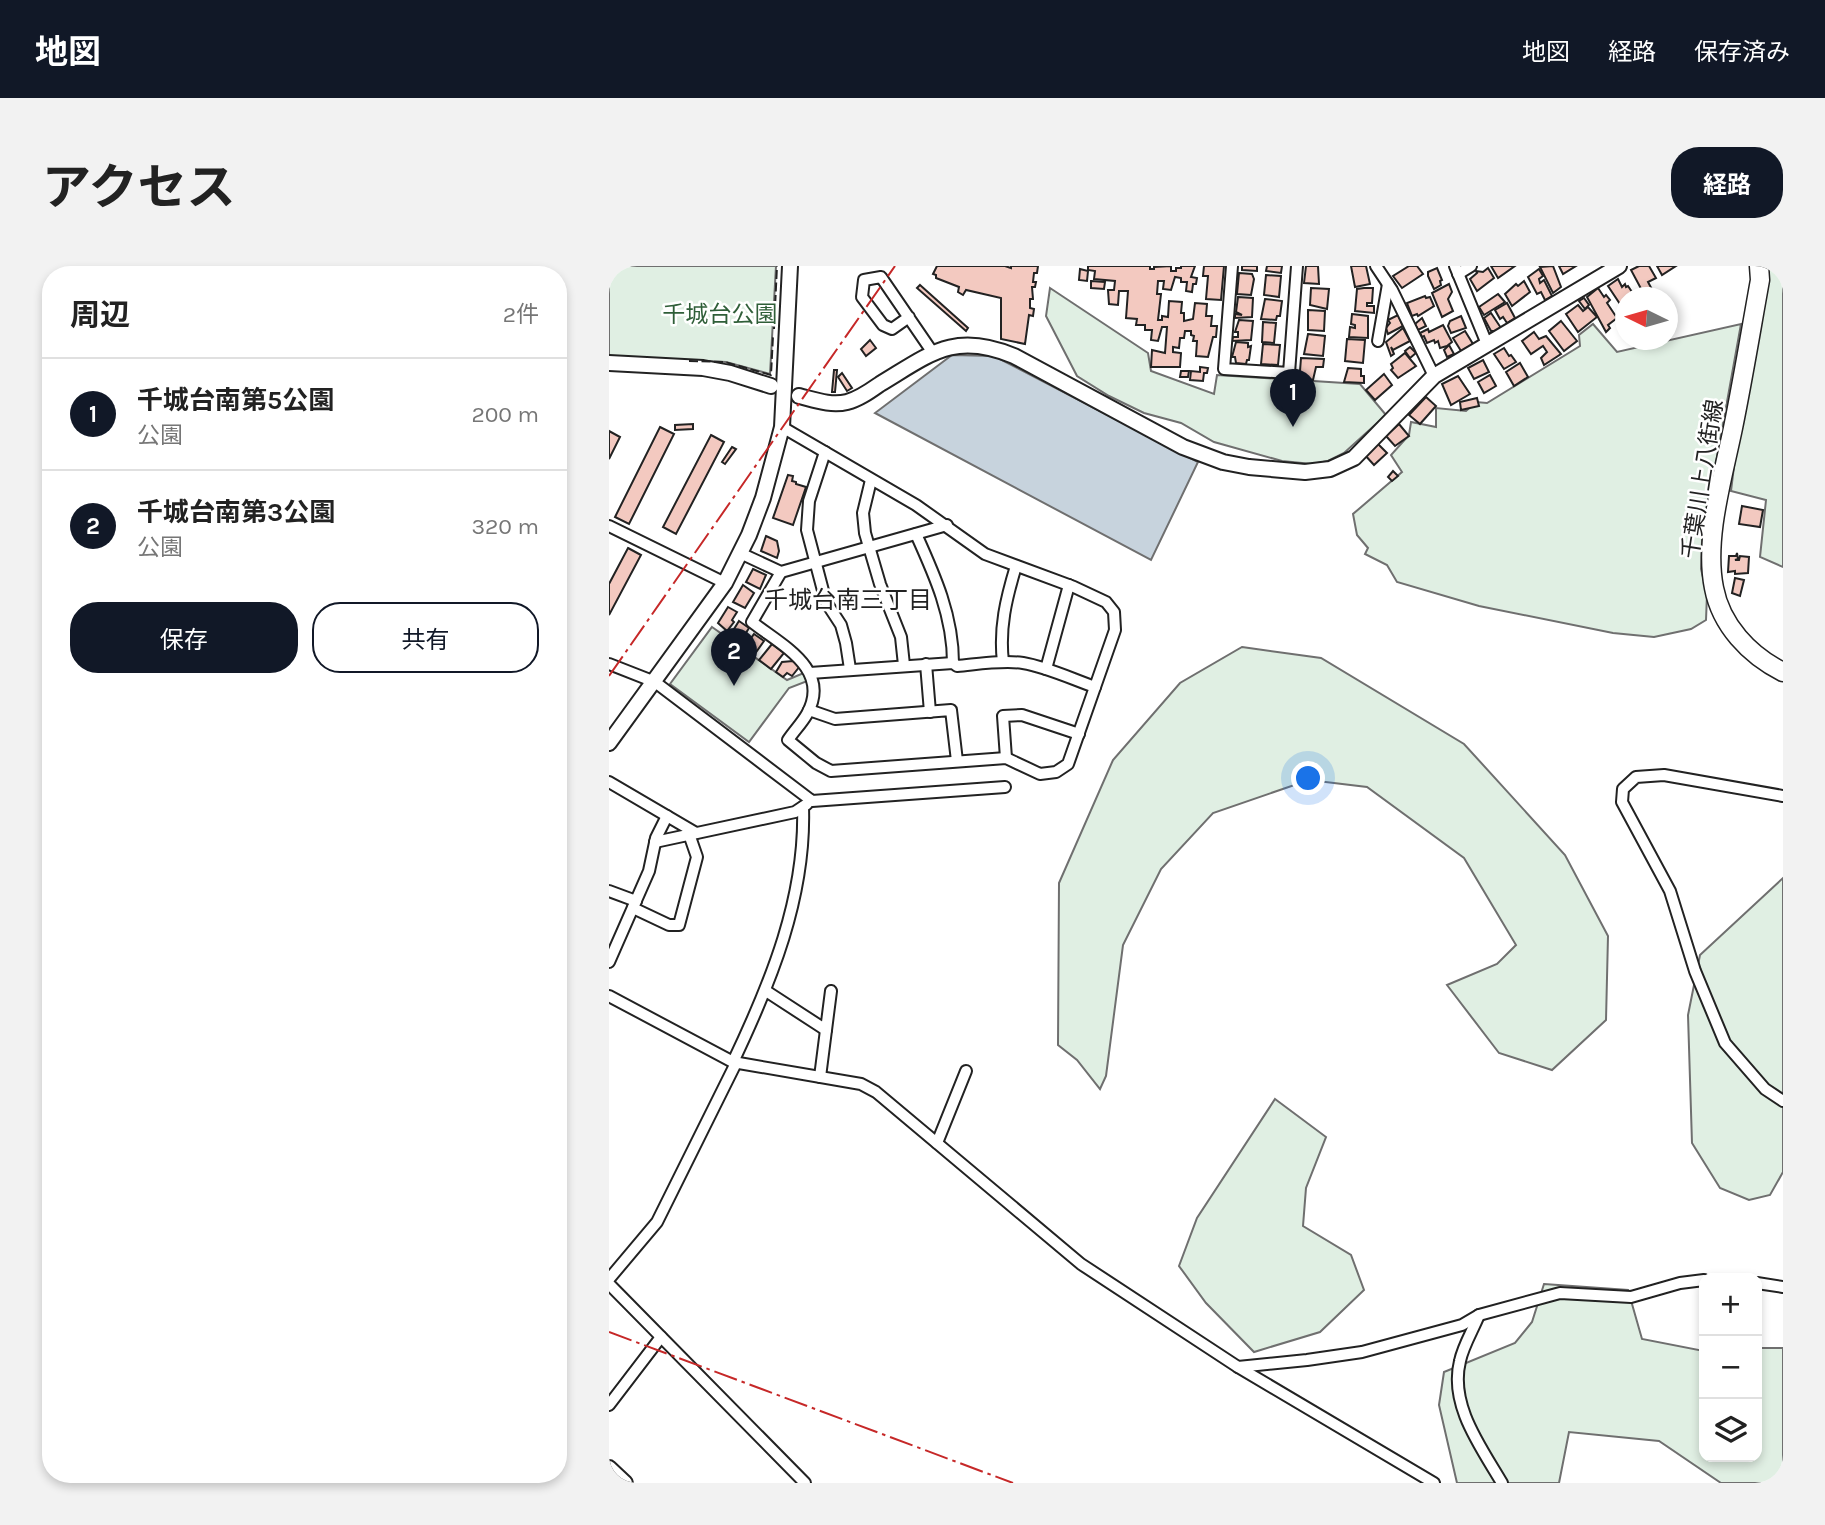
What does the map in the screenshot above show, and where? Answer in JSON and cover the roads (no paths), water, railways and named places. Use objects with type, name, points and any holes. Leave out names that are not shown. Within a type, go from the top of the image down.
[{"type":"main road","name":"千葉川上八街線","points":[[1759,266],[1758,294],[1710,563],[1714,588],[1727,623],[1752,652],[1783,672]]},
{"type":"street","points":[[609,743],[725,583],[763,498],[782,427],[790,266]]},
{"type":"street","points":[[1232,266],[1224,369],[1289,373],[1297,266]]},
{"type":"street","points":[[1376,266],[1388,284],[1434,376]]},
{"type":"street","points":[[1471,266],[1456,270],[1487,344]]},
{"type":"street","points":[[799,396],[825,403],[847,402],[948,346],[994,348],[1183,447],[1223,462],[1305,472],[1330,469],[1354,458],[1434,376],[1619,266]]},
{"type":"street","points":[[909,317],[892,329],[883,325],[862,297],[864,280],[881,277],[909,317],[933,353]]},
{"type":"street","points":[[1378,341],[1388,284]]},
{"type":"street","points":[[609,363],[703,368],[771,386]]},
{"type":"street","points":[[781,572],[752,622],[799,658],[810,673],[814,690],[809,710],[787,740],[815,763],[831,771],[1006,758],[1040,774],[1056,772],[1068,764],[1115,630],[1114,612],[1106,602],[1069,585],[985,554],[915,505],[782,427]]},
{"type":"street","points":[[824,453],[806,519],[814,562],[826,602],[841,625],[850,669]]},
{"type":"street","points":[[871,480],[863,513],[865,533],[880,584],[901,638],[904,665]]},
{"type":"street","points":[[609,526],[725,583]]},
{"type":"street","points":[[740,553],[781,572],[947,526]]},
{"type":"street","points":[[916,534],[942,594],[950,621],[953,663]]},
{"type":"street","points":[[1003,662],[1002,619],[1016,566]]},
{"type":"street","points":[[1046,669],[1069,585]]},
{"type":"street","points":[[810,673],[904,665],[953,663],[957,666],[1003,662],[1046,669],[1095,687]]},
{"type":"street","points":[[609,664],[655,682],[808,804]]},
{"type":"street","points":[[926,664],[930,712]]},
{"type":"street","points":[[809,710],[835,719],[951,710],[957,761]]},
{"type":"street","points":[[1006,758],[1003,716],[1022,715],[1079,733]]},
{"type":"street","points":[[1783,796],[1664,775],[1636,777],[1623,789],[1622,803],[1670,891],[1695,971],[1725,1043],[1765,1089],[1783,1101]]},
{"type":"street","points":[[609,782],[692,834],[697,857],[679,925],[669,925],[609,891]]},
{"type":"street","points":[[655,842],[795,812],[808,804],[1005,787]]},
{"type":"street","points":[[805,1483],[609,1282],[657,1222],[766,991],[796,894],[808,804]]},
{"type":"street","points":[[609,962],[649,871],[655,842],[667,816]]},
{"type":"street","points":[[766,991],[826,1030]]},
{"type":"street","points":[[820,1077],[831,991]]},
{"type":"street","points":[[609,996],[734,1063],[861,1084],[876,1091],[1081,1264],[1238,1367],[1434,1483]]},
{"type":"street","points":[[937,1143],[966,1071]]},
{"type":"street","points":[[1238,1367],[1362,1352],[1462,1325],[1479,1315],[1560,1293],[1631,1297],[1680,1283],[1699,1281]]},
{"type":"street","points":[[1762,1284],[1783,1287]]},
{"type":"street","points":[[1479,1315],[1460,1360],[1458,1394],[1468,1424],[1502,1483]]},
{"type":"street","points":[[609,1405],[661,1337]]},
{"type":"street","points":[[609,1468],[625,1483]]},
{"type":"place","name":"千城台南第5公園","points":[[1293,427]]},
{"type":"place","name":"千城台南第3公園","points":[[734,686]]},
{"type":"district","name":"千城台南三丁目","points":[[848,600]]},
{"type":"park label","name":"千城台公園","points":[[720,314]]}]
